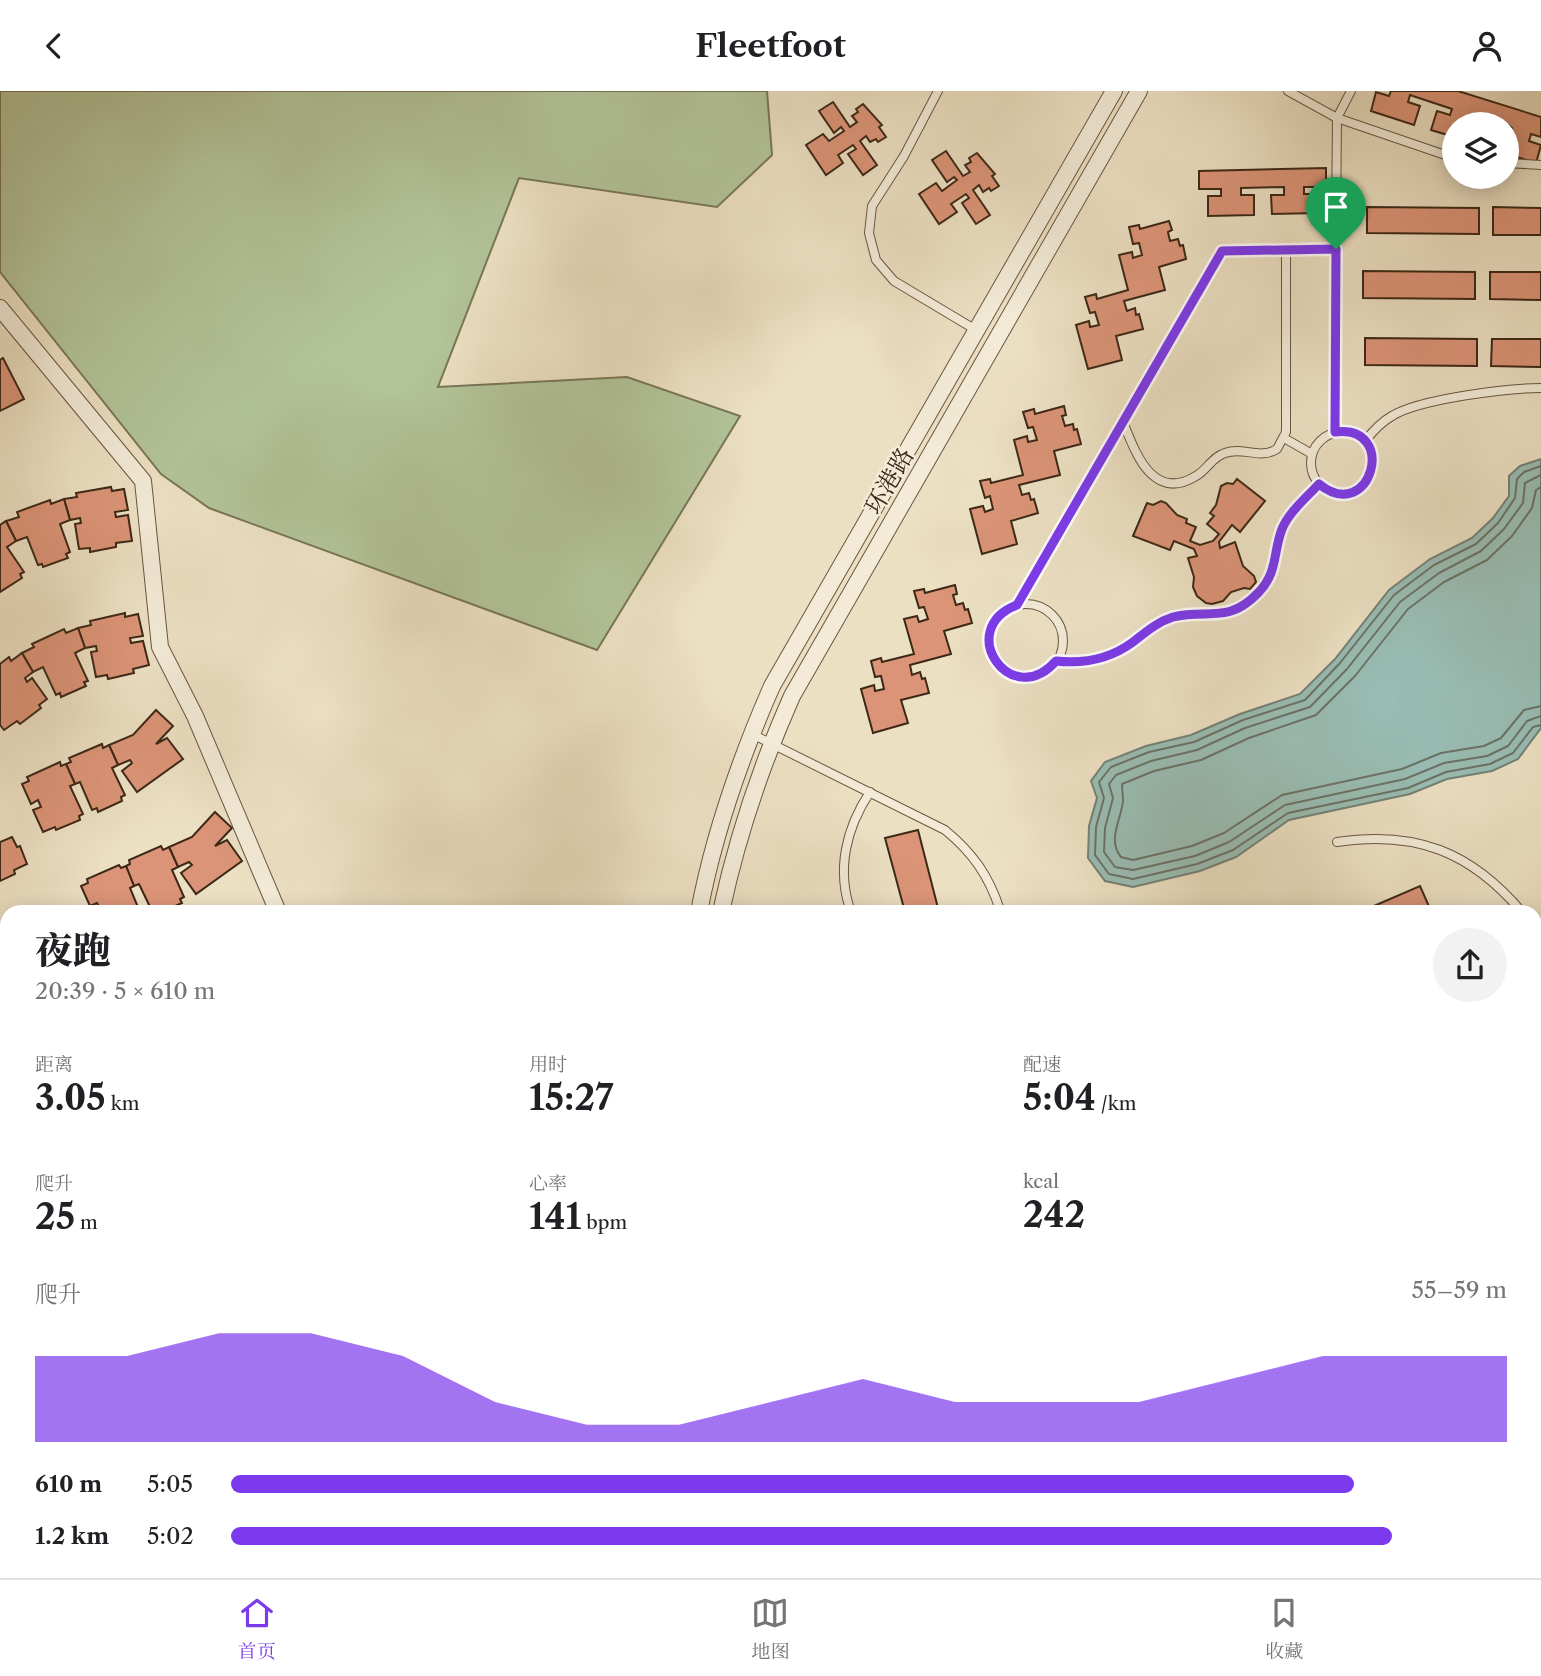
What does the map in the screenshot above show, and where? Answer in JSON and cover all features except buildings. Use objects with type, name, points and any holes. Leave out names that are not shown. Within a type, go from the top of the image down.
[{"type":"street","name":"环港路","points":[[701,905],[723,814],[772,687],[1114,91]]},
{"type":"street","name":"环港路","points":[[724,905],[747,811],[792,696],[1139,91]]},
{"type":"street","points":[[0,308],[143,481],[160,647],[195,716],[275,905]]},
{"type":"lane","points":[[938,91],[910,147],[872,206],[869,233],[876,260],[894,281],[977,330]]},
{"type":"lane","points":[[1288,91],[1337,118],[1442,154]]},
{"type":"lane","points":[[1335,432],[1337,118],[1351,91]]},
{"type":"lane","points":[[1519,164],[1541,165]]},
{"type":"lane","points":[[1017,605],[1222,251],[1336,249]]},
{"type":"lane","points":[[1123,422],[1146,471],[1169,482],[1194,478],[1224,453],[1238,450],[1259,455],[1271,452],[1284,438],[1286,250]]},
{"type":"lane","points":[[1364,441],[1393,415],[1416,405],[1507,390],[1541,388]]},
{"type":"lane","points":[[1335,432],[1351,433],[1364,441],[1372,455],[1373,464],[1372,472],[1363,485],[1357,490],[1341,493],[1333,492],[1319,484],[1311,470],[1312,454],[1320,440],[1335,432]]},
{"type":"lane","points":[[1284,438],[1312,454]]},
{"type":"lane","points":[[1056,661],[1080,662],[1104,657],[1130,645],[1157,623],[1176,617],[1214,616],[1246,604],[1269,578],[1276,562],[1286,520],[1319,484]]},
{"type":"lane","points":[[1017,605],[1043,608],[1056,620],[1063,636],[1063,645],[1056,661],[1043,673],[1026,678],[1009,674],[996,662],[989,646],[991,628],[1001,613],[1017,605]]},
{"type":"lane","points":[[752,734],[945,830],[964,846],[980,865],[992,886],[998,905]]},
{"type":"lane","points":[[849,905],[845,890],[845,856],[853,823],[870,792]]},
{"type":"lane","points":[[1337,842],[1389,838],[1414,841],[1439,849],[1463,859],[1485,873],[1516,905]]},
{"type":"green space","points":[[0,91],[767,91],[772,155],[717,207],[519,178],[438,387],[627,377],[740,416],[597,650],[209,508],[161,474],[0,272]]},
{"type":"water","points":[[1541,459],[1541,728],[1518,759],[1492,771],[1447,779],[1410,794],[1289,820],[1236,857],[1200,871],[1133,887],[1105,881],[1088,858],[1089,826],[1097,798],[1091,781],[1105,762],[1146,746],[1191,735],[1240,714],[1300,694],[1335,659],[1389,590],[1430,559],[1472,538],[1493,518],[1509,496],[1509,476],[1520,466]]},
{"type":"route","points":[[1336,249],[1335,432],[1343,431],[1358,436],[1369,448],[1373,464],[1368,479],[1357,490],[1349,493],[1333,492],[1319,484],[1286,520],[1276,562],[1269,578],[1246,604],[1214,616],[1176,617],[1157,623],[1117,652],[1080,662],[1056,661],[1051,668],[1035,677],[1017,677],[1002,669],[991,654],[989,646],[995,620],[1008,608],[1017,605],[1222,251],[1336,249]]}]
